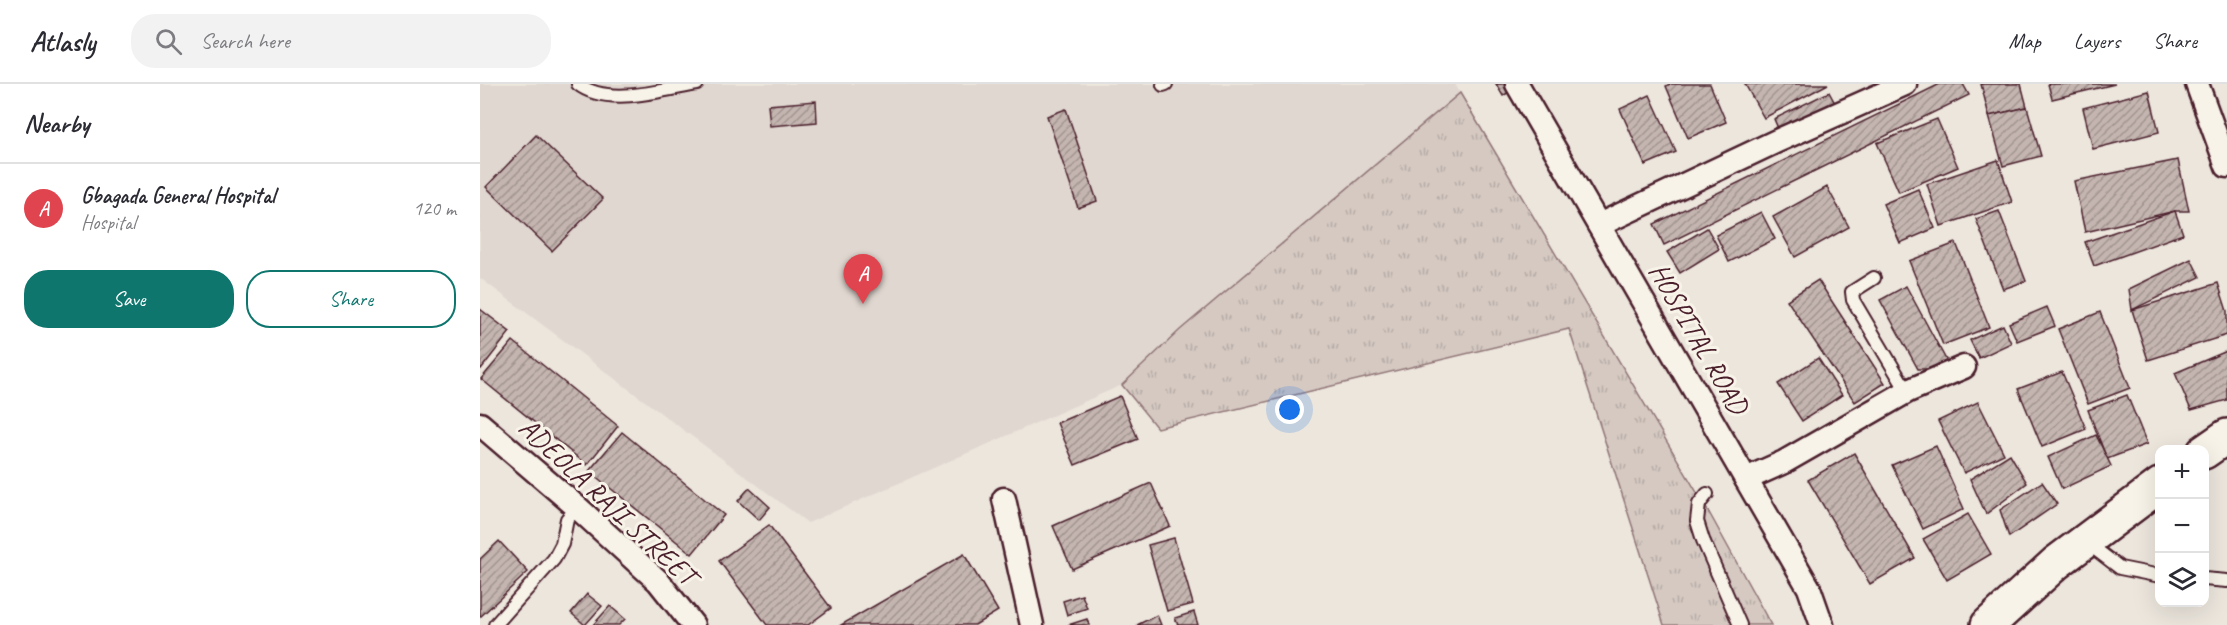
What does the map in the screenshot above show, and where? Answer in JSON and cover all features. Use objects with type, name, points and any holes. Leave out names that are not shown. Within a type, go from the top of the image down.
[{"type":"main road","points":[[2209,449],[2227,436]]},
{"type":"main road","points":[[1988,625],[2056,563],[2155,489]]},
{"type":"street","name":"HOSPITAL ROAD","points":[[1517,84],[1809,588],[1822,625]]},
{"type":"street","points":[[1599,225],[1905,84]]},
{"type":"street","points":[[2197,84],[2227,166]]},
{"type":"street","points":[[1746,479],[1784,462],[1908,391],[1964,367]]},
{"type":"street","name":"ADEOLA RAJI STREET","points":[[480,424],[578,508],[658,581],[693,625]]},
{"type":"street","points":[[1004,499],[1032,625]]},
{"type":"lane","points":[[578,84],[583,88],[617,97],[697,84]]},
{"type":"lane","points":[[1874,278],[1852,292],[1853,300],[1908,391]]},
{"type":"lane","points":[[1707,494],[1699,504],[1697,521],[1740,625]]},
{"type":"lane","points":[[495,625],[555,558],[567,519],[578,508]]},
{"type":"lane","points":[[2085,542],[2120,568],[2155,575]]},
{"type":"lane","points":[[2209,579],[2227,581]]},
{"type":"shaded area","points":[[480,84],[1455,84],[1460,93],[1180,330],[1122,385],[808,523],[480,278]]},
{"type":"green space","points":[[1460,93],[1711,516],[1771,625],[1664,625],[1569,329],[1157,428],[1122,385],[1180,330]]},
{"type":"building","points":[[1496,84],[1511,84],[1514,89],[1503,96]]},
{"type":"building","points":[[1670,84],[1710,84],[1726,122],[1688,138],[1666,86]]},
{"type":"building","points":[[1745,84],[1828,84],[1764,118]]},
{"type":"building","points":[[1940,84],[1963,84],[1969,95],[1664,245],[1654,224]]},
{"type":"building","points":[[1981,84],[2021,84],[2027,107],[1989,116]]},
{"type":"building","points":[[2048,84],[2115,84],[2052,99]]},
{"type":"building","points":[[2149,91],[2159,132],[2093,149],[2083,108]]},
{"type":"building","points":[[1829,92],[1837,107],[1781,135],[1774,119]]},
{"type":"building","points":[[1650,95],[1676,152],[1645,165],[1620,109]]},
{"type":"building","points":[[816,101],[817,122],[770,126],[768,105]]},
{"type":"building","points":[[2027,107],[2041,156],[2003,166],[1989,116]]},
{"type":"building","points":[[1066,109],[1097,201],[1078,208],[1047,116]]},
{"type":"building","points":[[1937,119],[1958,167],[1899,192],[1877,143]]},
{"type":"building","points":[[536,135],[603,199],[552,251],[486,187]]},
{"type":"building","points":[[1998,160],[2012,202],[1941,226],[1927,184]]},
{"type":"building","points":[[2178,160],[2189,211],[2175,211],[2085,232],[2074,181]]},
{"type":"building","points":[[1827,187],[1849,227],[1795,257],[1773,217]]},
{"type":"building","points":[[1918,189],[1935,228],[1900,243],[1883,204]]},
{"type":"building","points":[[1999,211],[2026,281],[2003,289],[1976,219]]},
{"type":"building","points":[[2175,211],[2183,234],[2094,266],[2085,242]]},
{"type":"building","points":[[1761,212],[1775,239],[1729,262],[1716,235]]},
{"type":"building","points":[[1707,228],[1719,249],[1680,273],[1667,252]]},
{"type":"building","points":[[1956,243],[1989,327],[1943,345],[1909,261]]},
{"type":"building","points":[[2191,259],[2200,277],[2132,310],[2129,289]]},
{"type":"building","points":[[1818,280],[1885,383],[1855,402],[1787,300]]},
{"type":"building","points":[[2218,283],[2227,311],[2227,335],[2148,360],[2132,310]]},
{"type":"building","points":[[1906,286],[1951,369],[1918,369],[1880,300]]},
{"type":"building","points":[[2047,307],[2055,326],[2017,341],[2009,323]]},
{"type":"building","points":[[480,309],[510,332],[481,369],[480,368]]},
{"type":"building","points":[[2100,312],[2130,388],[2088,404],[2058,329]]},
{"type":"building","points":[[2003,325],[2011,343],[1979,358],[1970,340]]},
{"type":"building","points":[[513,341],[618,426],[587,465],[481,379]]},
{"type":"building","points":[[2227,351],[2227,400],[2191,410],[2175,373]]},
{"type":"building","points":[[1818,358],[1842,395],[1802,421],[1778,384]]},
{"type":"building","points":[[2062,372],[2086,429],[2042,447],[2018,389]]},
{"type":"building","points":[[2127,395],[2147,444],[2107,459],[2088,410]]},
{"type":"building","points":[[1120,396],[1138,439],[1075,465],[1057,423]]},
{"type":"building","points":[[1978,402],[2004,454],[1964,473],[1938,421]]},
{"type":"building","points":[[622,432],[724,515],[692,554],[589,471]]},
{"type":"building","points":[[2096,435],[2111,466],[2062,489],[2048,457]]},
{"type":"building","points":[[1936,446],[1964,509],[1923,529],[1892,465]]},
{"type":"building","points":[[1854,453],[1915,558],[1870,584],[1808,480]]},
{"type":"building","points":[[2010,454],[2027,483],[1986,514],[1970,479]]},
{"type":"building","points":[[2042,482],[2057,504],[2009,537],[2000,510]]},
{"type":"building","points":[[1151,483],[1170,526],[1072,569],[1053,526]]},
{"type":"building","points":[[749,488],[770,507],[759,520],[738,501]]},
{"type":"building","points":[[1968,514],[1991,554],[1947,580],[1923,539]]},
{"type":"building","points":[[769,525],[831,608],[808,625],[767,625],[719,561]]},
{"type":"building","points":[[1174,538],[1193,604],[1167,611],[1148,545]]},
{"type":"building","points":[[499,541],[528,572],[480,617],[480,559]]},
{"type":"building","points":[[964,554],[998,611],[975,625],[841,625]]},
{"type":"building","points":[[587,594],[602,606],[585,625],[571,613]]},
{"type":"building","points":[[1082,595],[1087,608],[1067,615],[1063,601]]},
{"type":"building","points":[[610,606],[625,619],[619,625],[593,625]]},
{"type":"building","points":[[1194,612],[1198,625],[1178,625],[1175,618]]},
{"type":"building","points":[[1157,615],[1161,625],[1137,625]]},
{"type":"building","points":[[1087,619],[1089,625],[1068,625]]},
{"type":"place","name":"Gbagada General Hospital","points":[[863,304]]}]
